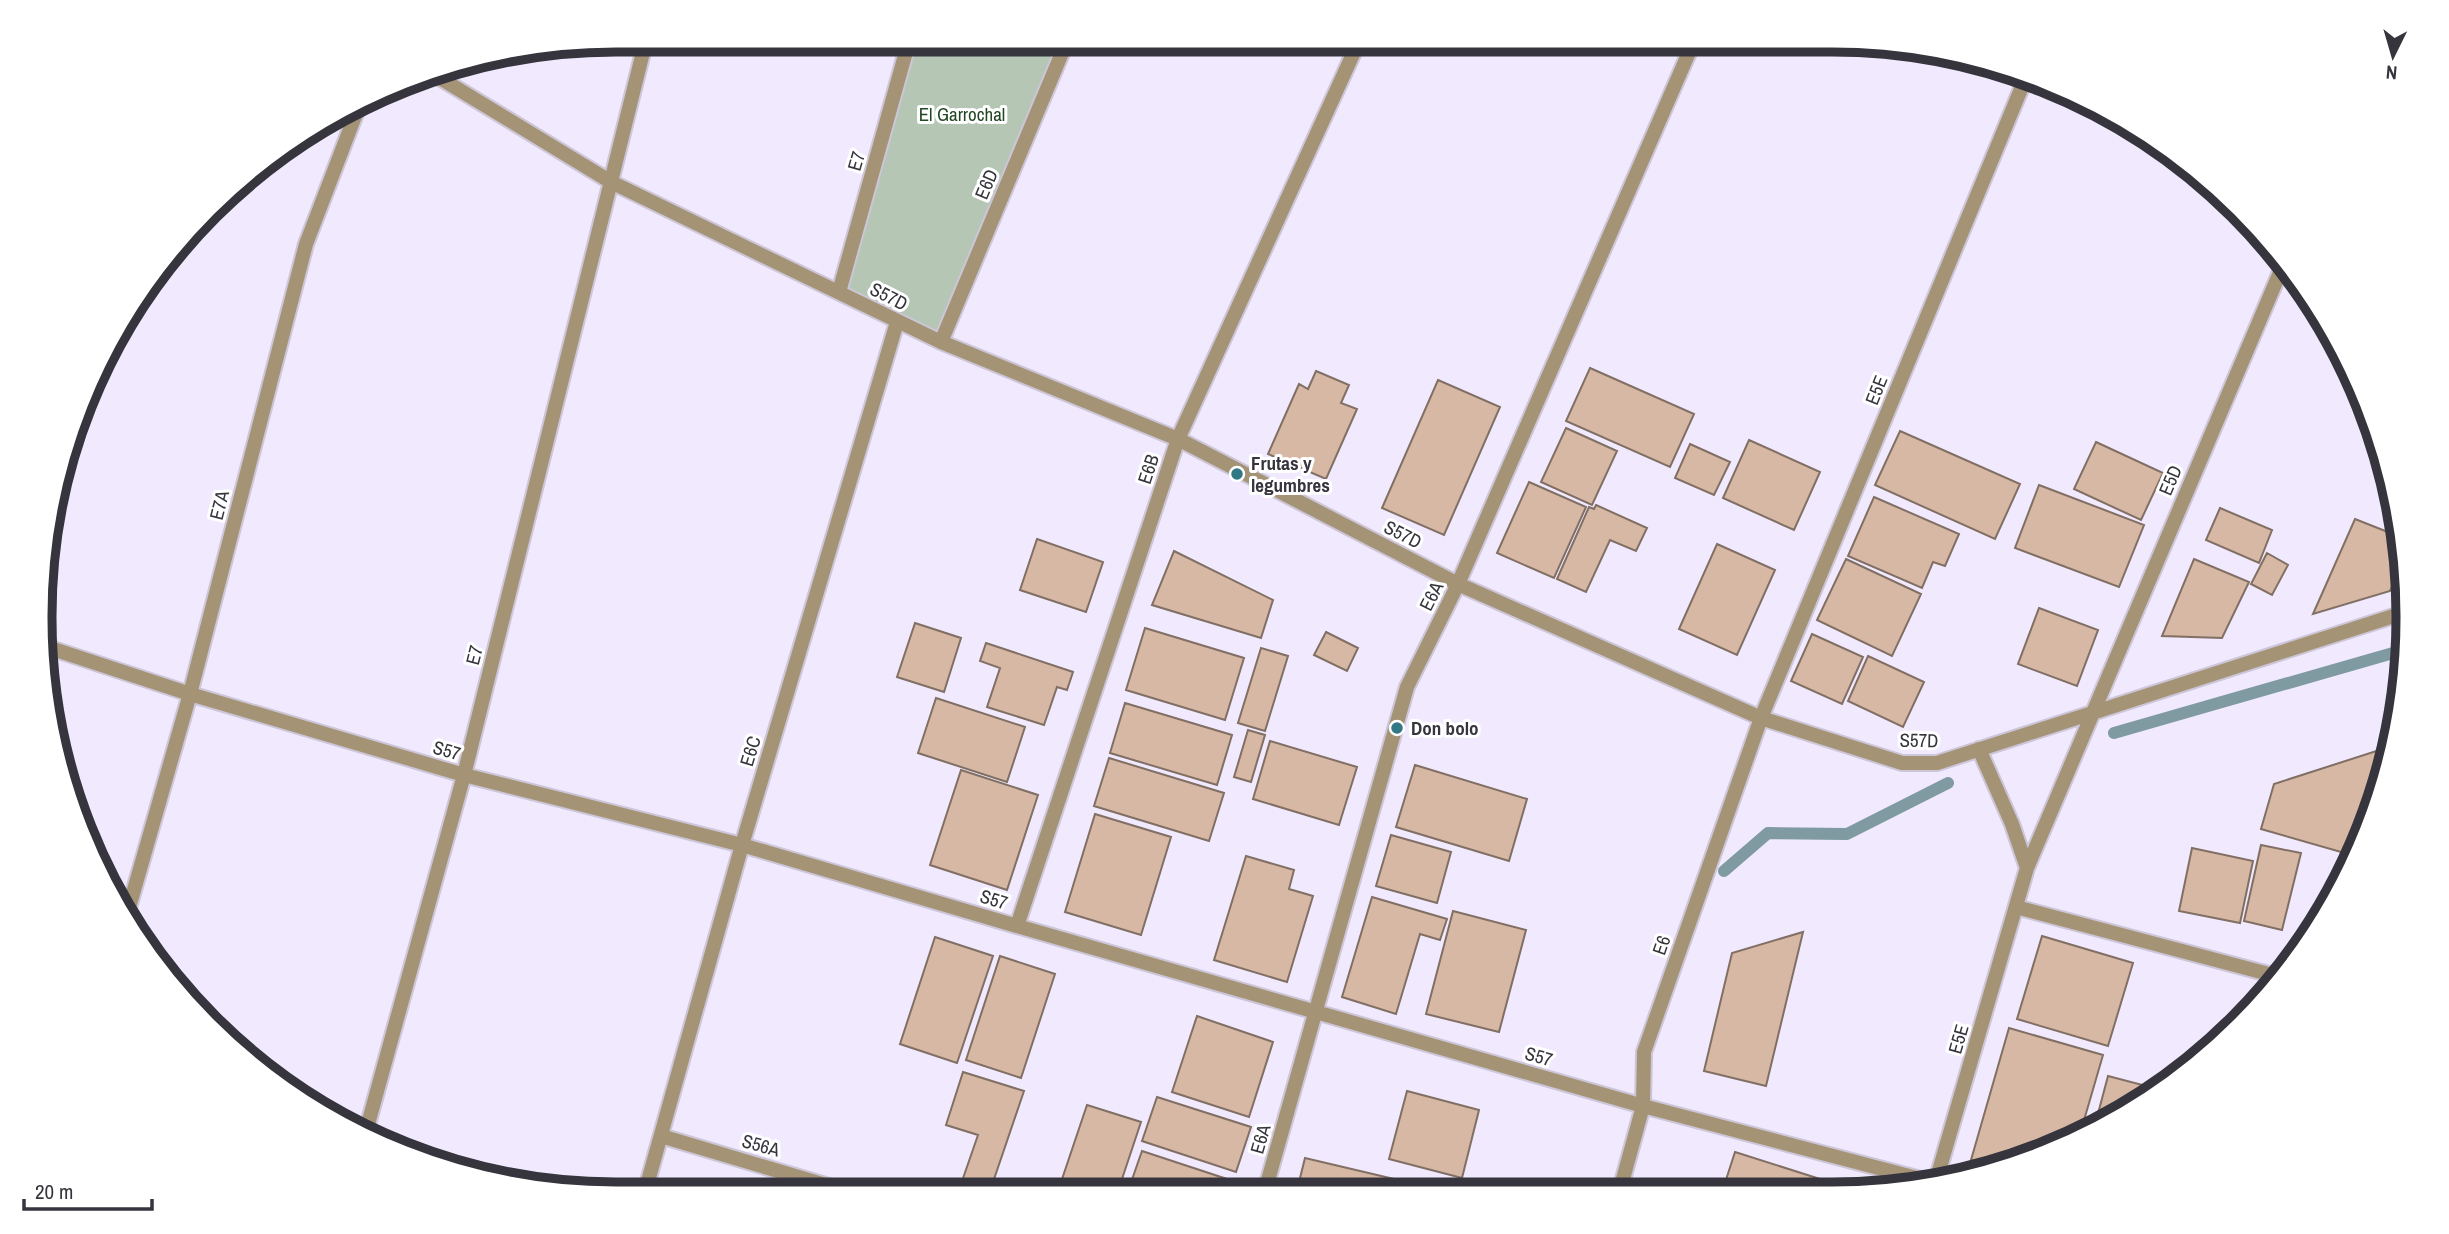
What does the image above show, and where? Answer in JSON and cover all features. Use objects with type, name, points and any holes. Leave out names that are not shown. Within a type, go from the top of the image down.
[{"type":"street","points":[[611,182],[643,52]]},
{"type":"street","name":"E7","points":[[839,292],[906,52]]},
{"type":"street","name":"E6D","points":[[941,342],[1062,52]]},
{"type":"street","name":"E6B","points":[[1017,926],[1178,439],[1354,52]]},
{"type":"street","name":"E6A","points":[[1268,1182],[1406,687],[1458,584],[1688,52]]},
{"type":"street","name":"S57D","points":[[443,80],[611,182],[897,322],[1178,439],[1458,584],[1761,718],[1902,763],[1937,763],[2396,615]]},
{"type":"street","name":"E5E","points":[[1761,718],[2022,86]]},
{"type":"street","name":"E7A","points":[[130,903],[190,694],[306,244],[353,118]]},
{"type":"street","name":"E7","points":[[368,1124],[464,775],[611,182]]},
{"type":"street","name":"E5D","points":[[2092,712],[2280,273]]},
{"type":"street","name":"E6C","points":[[649,1182],[743,845],[897,322]]},
{"type":"street","name":"S57","points":[[54,649],[190,694],[464,775],[743,845],[1643,1106],[1911,1176]]},
{"type":"street","name":"E5E","points":[[1937,1172],[2027,868],[2092,712]]},
{"type":"street","name":"E6","points":[[1622,1182],[1643,1106],[1644,1052],[1761,718]]},
{"type":"street","points":[[1979,749],[2012,824],[2027,868]]},
{"type":"street","points":[[2016,907],[2269,973]]},
{"type":"street","name":"S56A","points":[[661,1136],[815,1182]]},
{"type":"green space","name":"El Garrochal","points":[[909,52],[1061,52],[940,340],[846,289]]},
{"type":"building","points":[[1590,368],[1694,414],[1670,467],[1566,421]]},
{"type":"building","points":[[1316,371],[1349,385],[1341,403],[1357,409],[1326,479],[1268,454],[1299,384],[1308,389]]},
{"type":"building","points":[[1438,380],[1500,407],[1444,535],[1382,508]]},
{"type":"building","points":[[1566,428],[1617,451],[1592,505],[1541,482]]},
{"type":"building","points":[[1900,431],[2020,484],[1995,539],[1875,485]]},
{"type":"building","points":[[1749,440],[1820,472],[1794,530],[1723,498]]},
{"type":"building","points":[[2096,442],[2163,473],[2141,520],[2074,489]]},
{"type":"building","points":[[1690,444],[1730,462],[1714,495],[1675,478]]},
{"type":"building","points":[[1529,482],[1586,507],[1554,578],[1497,553]]},
{"type":"building","points":[[2039,485],[2144,525],[2119,587],[2015,548]]},
{"type":"building","points":[[1874,497],[1959,534],[1945,566],[1933,562],[1922,588],[1848,556]]},
{"type":"building","points":[[1596,505],[1647,528],[1636,551],[1610,540],[1586,592],[1557,579],[1589,507],[1594,509]]},
{"type":"building","points":[[2220,508],[2272,530],[2259,563],[2206,540]]},
{"type":"building","points":[[2355,519],[2390,533],[2395,579],[2390,591],[2313,614]]},
{"type":"building","points":[[1037,539],[1103,562],[1086,612],[1020,590]]},
{"type":"building","points":[[1717,544],[1775,570],[1737,655],[1679,629]]},
{"type":"building","points":[[1174,551],[1273,600],[1261,638],[1152,605]]},
{"type":"building","points":[[2267,553],[2288,565],[2272,595],[2251,584]]},
{"type":"building","points":[[1846,559],[1921,594],[1892,656],[1817,620]]},
{"type":"building","points":[[2194,559],[2249,582],[2222,638],[2162,636]]},
{"type":"building","points":[[2039,608],[2098,630],[2077,686],[2018,664]]},
{"type":"building","points":[[915,623],[961,638],[944,692],[897,677]]},
{"type":"building","points":[[1145,628],[1244,658],[1225,720],[1126,690]]},
{"type":"building","points":[[1326,632],[1358,648],[1347,671],[1314,655]]},
{"type":"building","points":[[1812,634],[1863,657],[1842,704],[1791,681]]},
{"type":"building","points":[[986,643],[1073,672],[1067,690],[1057,687],[1044,725],[987,707],[1000,668],[980,661]]},
{"type":"building","points":[[1261,648],[1288,656],[1265,731],[1238,723]]},
{"type":"building","points":[[1868,656],[1924,682],[1903,727],[1848,701]]},
{"type":"building","points":[[936,698],[1025,727],[1007,782],[918,753]]},
{"type":"building","points":[[1125,703],[1232,735],[1217,785],[1110,753]]},
{"type":"building","points":[[1248,730],[1265,735],[1251,782],[1234,777]]},
{"type":"building","points":[[1270,741],[1357,767],[1339,825],[1253,799]]},
{"type":"building","points":[[2380,750],[2367,798],[2345,853],[2261,829],[2274,784]]},
{"type":"building","points":[[1109,758],[1224,793],[1209,841],[1094,806]]},
{"type":"building","points":[[1415,765],[1527,799],[1509,861],[1396,827]]},
{"type":"building","points":[[961,770],[1038,795],[1007,890],[930,865]]},
{"type":"building","points":[[1095,814],[1171,837],[1141,935],[1065,912]]},
{"type":"building","points":[[1391,835],[1451,852],[1437,903],[1376,886]]},
{"type":"building","points":[[2261,845],[2301,853],[2282,930],[2244,921]]},
{"type":"building","points":[[2192,848],[2253,861],[2240,923],[2179,911]]},
{"type":"building","points":[[1246,856],[1294,870],[1289,889],[1313,896],[1287,982],[1214,960]]},
{"type":"building","points":[[1372,897],[1447,919],[1440,940],[1420,934],[1396,1014],[1342,997]]},
{"type":"building","points":[[1453,911],[1526,930],[1499,1032],[1426,1014]]},
{"type":"building","points":[[1803,932],[1766,1086],[1704,1071],[1732,953]]},
{"type":"building","points":[[2042,936],[2133,963],[2108,1046],[2017,1019]]},
{"type":"building","points":[[935,937],[993,956],[957,1063],[900,1044]]},
{"type":"building","points":[[1000,956],[1055,974],[1021,1078],[966,1060]]},
{"type":"building","points":[[1197,1016],[1273,1042],[1249,1117],[1172,1092]]},
{"type":"building","points":[[2009,1028],[2103,1055],[2083,1122],[2013,1152],[1978,1162],[1971,1160]]},
{"type":"building","points":[[963,1072],[1024,1091],[993,1182],[962,1182],[978,1135],[946,1125]]},
{"type":"building","points":[[2108,1076],[2146,1086],[2114,1106],[2098,1115]]},
{"type":"building","points":[[1407,1091],[1479,1110],[1462,1178],[1389,1159]]},
{"type":"building","points":[[1157,1097],[1251,1127],[1236,1172],[1142,1141]]},
{"type":"building","points":[[1087,1105],[1141,1122],[1121,1182],[1061,1182]]},
{"type":"building","points":[[1142,1151],[1233,1181],[1233,1182],[1131,1182]]},
{"type":"building","points":[[1735,1152],[1829,1182],[1725,1182]]},
{"type":"building","points":[[1305,1158],[1407,1182],[1299,1182]]},
{"type":"waterway","points":[[2114,733],[2395,652]]},
{"type":"waterway","points":[[1724,871],[1768,833],[1847,834],[1948,783]]},
{"type":"place","name":"Frutas y legumbres","points":[[1237,474]]},
{"type":"place","name":"Don bolo","points":[[1397,728]]}]
